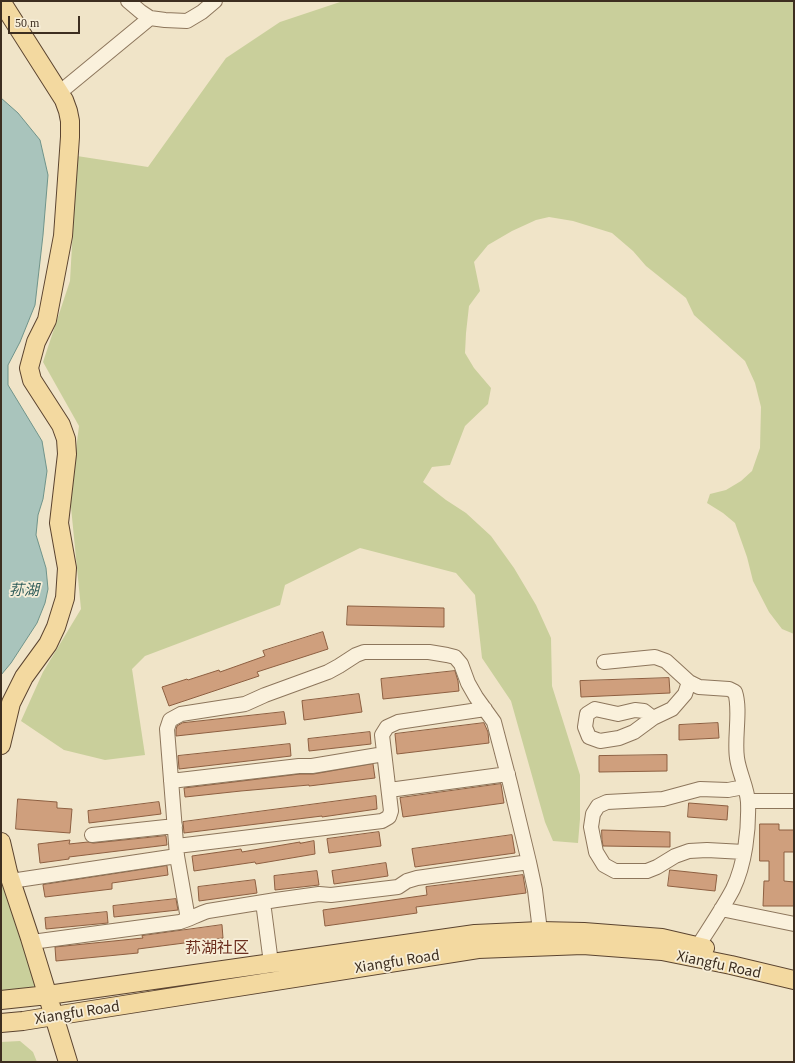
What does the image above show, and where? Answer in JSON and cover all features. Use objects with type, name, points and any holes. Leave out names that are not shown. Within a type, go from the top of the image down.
[{"type":"main road","points":[[1,1],[59,93],[68,111],[70,121],[63,236],[47,320],[36,342],[29,368],[32,380],[61,425],[66,439],[67,454],[59,523],[67,568],[65,598],[56,627],[48,644],[24,677],[11,703],[1,745]]},
{"type":"main road","points":[[1,842],[11,881],[32,942],[68,1062]]},
{"type":"main road","name":"Xiangfu Road","points":[[1,1000],[48,995],[476,934],[540,931],[584,932],[662,938],[794,968]]},
{"type":"main road","name":"Xiangfu Road","points":[[1,1023],[23,1021],[478,949],[583,945],[662,951],[794,980]]},
{"type":"lane","points":[[128,1],[150,18],[187,21],[202,12],[215,1]]},
{"type":"lane","points":[[59,93],[150,18]]},
{"type":"lane","points":[[188,919],[177,851],[166,729],[170,720],[181,714],[244,704],[328,672],[356,655],[364,652],[429,652],[455,657],[461,664],[468,683],[476,697],[494,722],[529,862],[535,890],[540,931]]},
{"type":"lane","points":[[604,662],[655,657],[666,660],[689,682],[699,686],[729,689],[735,692],[737,699],[737,759],[748,801],[747,836],[742,864],[733,888],[698,946]]},
{"type":"lane","points":[[653,718],[672,709],[686,694],[689,682]]},
{"type":"lane","points":[[11,881],[177,851],[382,821],[389,817],[391,811],[382,734],[387,726],[398,722],[485,709]]},
{"type":"lane","points":[[171,781],[299,766],[312,766],[384,754]]},
{"type":"lane","points":[[389,790],[508,774]]},
{"type":"lane","points":[[744,787],[728,790],[700,790],[663,799],[607,802],[598,806],[593,814],[591,827],[596,852],[604,865],[615,871],[647,871],[675,856],[689,852],[707,850],[744,852]]},
{"type":"lane","points":[[748,801],[794,802]]},
{"type":"lane","points":[[92,835],[175,826]]},
{"type":"lane","points":[[32,942],[180,922],[197,914],[208,911],[263,902],[319,894],[331,895],[398,887],[407,881],[417,878],[529,862]]},
{"type":"lane","points":[[263,902],[271,963]]},
{"type":"lane","points":[[721,909],[794,924]]},
{"type":"green space","points":[[343,1],[794,1],[794,634],[782,629],[769,612],[753,581],[747,557],[735,523],[707,503],[710,494],[726,490],[741,481],[752,471],[760,448],[761,407],[755,383],[745,361],[694,315],[686,298],[646,266],[633,251],[612,233],[573,221],[549,217],[536,220],[512,231],[488,245],[474,262],[480,291],[469,306],[465,353],[474,368],[491,388],[488,404],[465,426],[450,465],[432,467],[423,482],[466,513],[491,536],[514,568],[536,605],[551,638],[552,686],[580,775],[580,819],[578,843],[553,841],[545,822],[511,701],[482,658],[475,595],[456,573],[360,548],[285,585],[280,605],[145,656],[132,669],[145,755],[105,760],[64,750],[21,721],[43,672],[81,609],[70,497],[79,426],[43,362],[70,281],[77,156],[148,167],[226,58],[280,22]]},
{"type":"green space","points":[[1,866],[42,990],[1,994]]},
{"type":"green space","points":[[20,1041],[33,1052],[37,1062],[1,1062],[1,1042]]},
{"type":"water","name":"荪湖","points":[[1,98],[18,113],[40,140],[48,175],[35,305],[20,342],[8,365],[8,385],[42,441],[47,471],[43,499],[38,515],[36,535],[46,568],[48,589],[45,603],[37,623],[11,663],[1,675]]},
{"type":"building","points":[[348,606],[444,608],[444,627],[347,625]]},
{"type":"building","points":[[323,632],[328,649],[257,672],[259,676],[169,706],[162,687],[219,670],[220,672],[265,656],[263,651]]},
{"type":"building","points":[[455,671],[459,691],[383,699],[381,679]]},
{"type":"building","points":[[669,678],[670,693],[581,697],[580,681]]},
{"type":"building","points":[[359,694],[362,712],[304,720],[302,701]]},
{"type":"building","points":[[284,712],[286,724],[176,736],[177,726],[182,723]]},
{"type":"building","points":[[484,723],[488,732],[489,743],[397,754],[395,734]]},
{"type":"building","points":[[718,723],[719,738],[679,740],[679,725]]},
{"type":"building","points":[[370,732],[371,744],[309,751],[308,739]]},
{"type":"building","points":[[290,744],[291,756],[179,769],[178,756]]},
{"type":"building","points":[[667,755],[667,771],[599,772],[599,756]]},
{"type":"building","points":[[373,764],[375,778],[309,786],[185,797],[184,788],[300,774],[313,774]]},
{"type":"building","points":[[501,784],[504,803],[403,817],[400,798]]},
{"type":"building","points":[[376,796],[377,809],[184,833],[183,822]]},
{"type":"building","points":[[18,799],[57,802],[57,808],[72,809],[70,833],[16,829]]},
{"type":"building","points":[[159,802],[161,814],[89,823],[88,811]]},
{"type":"building","points":[[689,803],[728,806],[727,820],[688,817]]},
{"type":"building","points":[[760,824],[779,824],[779,830],[794,830],[794,852],[784,852],[784,881],[794,882],[794,906],[763,906],[764,881],[769,881],[769,861],[760,861]]},
{"type":"building","points":[[602,830],[670,832],[670,847],[603,846]]},
{"type":"building","points":[[379,832],[381,846],[329,853],[327,839]]},
{"type":"building","points":[[512,835],[515,853],[415,867],[412,849]]},
{"type":"building","points":[[166,836],[167,845],[69,857],[69,859],[40,863],[38,844],[70,840],[69,844],[88,842],[93,843]]},
{"type":"building","points":[[314,841],[315,854],[256,864],[255,862],[194,871],[192,856],[241,849],[242,852]]},
{"type":"building","points":[[386,863],[388,876],[334,884],[332,871]]},
{"type":"building","points":[[167,866],[168,875],[112,883],[112,889],[45,897],[43,885]]},
{"type":"building","points":[[670,870],[717,875],[715,891],[668,886]]},
{"type":"building","points":[[317,871],[319,885],[275,890],[274,876]]},
{"type":"building","points":[[523,875],[526,893],[416,907],[417,913],[325,926],[323,910],[427,895],[426,887]]},
{"type":"building","points":[[255,880],[257,893],[199,901],[198,887]]},
{"type":"building","points":[[176,899],[178,910],[114,917],[113,906]]},
{"type":"building","points":[[107,912],[108,923],[46,929],[45,918]]},
{"type":"building","points":[[222,925],[223,938],[138,949],[138,953],[56,961],[55,947],[143,938],[142,936]]},
{"type":"district","name":"荪湖社区","points":[[217,947]]}]
